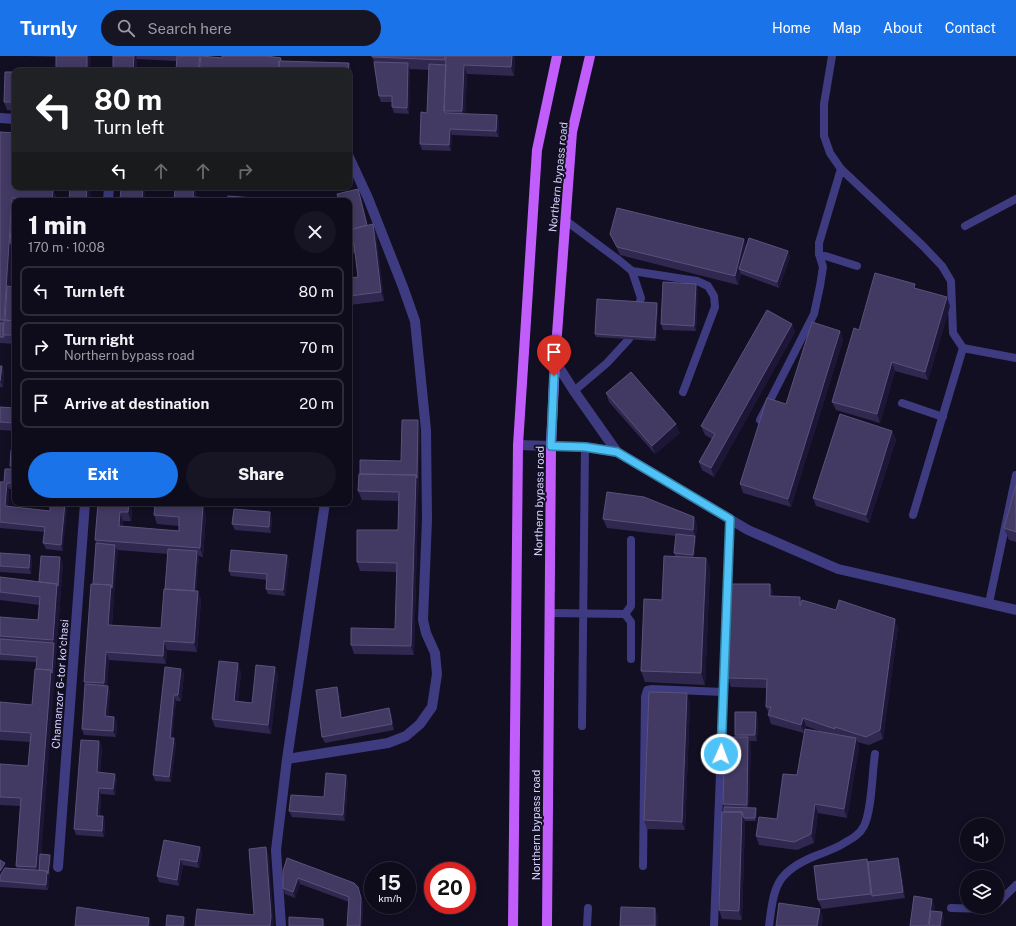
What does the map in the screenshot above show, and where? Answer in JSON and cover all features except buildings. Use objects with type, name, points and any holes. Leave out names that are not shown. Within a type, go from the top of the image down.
[{"type":"main road","name":"Northern bypass road","points":[[513,926],[518,445],[536,150],[557,56]]},
{"type":"main road","name":"Northern bypass road","points":[[547,926],[551,446],[555,361],[572,132],[590,56]]},
{"type":"street","points":[[0,118],[12,119]]},
{"type":"street","points":[[287,759],[388,743],[406,736],[420,724],[432,707],[437,674],[435,653],[426,633],[423,620],[427,519],[426,430],[415,321],[379,225],[352,164]]},
{"type":"street","points":[[555,361],[574,392],[617,452]]},
{"type":"street","points":[[518,445],[585,447],[617,452],[748,530],[838,569],[1016,610]]},
{"type":"street","name":"Chamanzor 6-tor koʻchasi","points":[[58,868],[85,506]]},
{"type":"street","points":[[281,926],[276,850],[287,759],[325,506]]},
{"type":"lane","points":[[832,56],[824,104],[824,136],[830,153],[841,169],[918,241],[942,266],[951,281],[953,334],[963,348],[1016,358]]},
{"type":"lane","points":[[760,420],[814,314],[823,267],[819,254],[819,243],[841,169]]},
{"type":"lane","points":[[964,226],[1016,199]]},
{"type":"lane","points":[[565,220],[632,271],[697,281],[708,286],[714,296],[715,307],[683,392]]},
{"type":"lane","points":[[819,254],[857,266]]},
{"type":"lane","points":[[632,271],[641,298],[640,305]]},
{"type":"lane","points":[[574,392],[608,363],[629,339]]},
{"type":"lane","points":[[913,515],[963,348]]},
{"type":"lane","points":[[902,403],[943,417]]},
{"type":"lane","points":[[582,726],[585,447]]},
{"type":"lane","points":[[989,603],[1016,475]]},
{"type":"lane","points":[[714,926],[730,519]]},
{"type":"lane","points":[[625,614],[631,606],[631,540]]},
{"type":"lane","points":[[550,613],[625,614]]},
{"type":"lane","points":[[625,614],[631,622],[631,659]]},
{"type":"lane","points":[[643,866],[645,697],[647,690],[723,692]]},
{"type":"lane","points":[[769,926],[775,890],[782,876],[799,863],[841,846],[856,836],[863,826],[868,811],[875,754]]},
{"type":"lane","points":[[1004,897],[1016,885]]},
{"type":"lane","points":[[587,926],[588,908]]},
{"type":"lane","points":[[951,908],[960,908]]},
{"type":"route","points":[[554,376],[551,446],[585,447],[617,452],[730,519],[721,754]]}]
